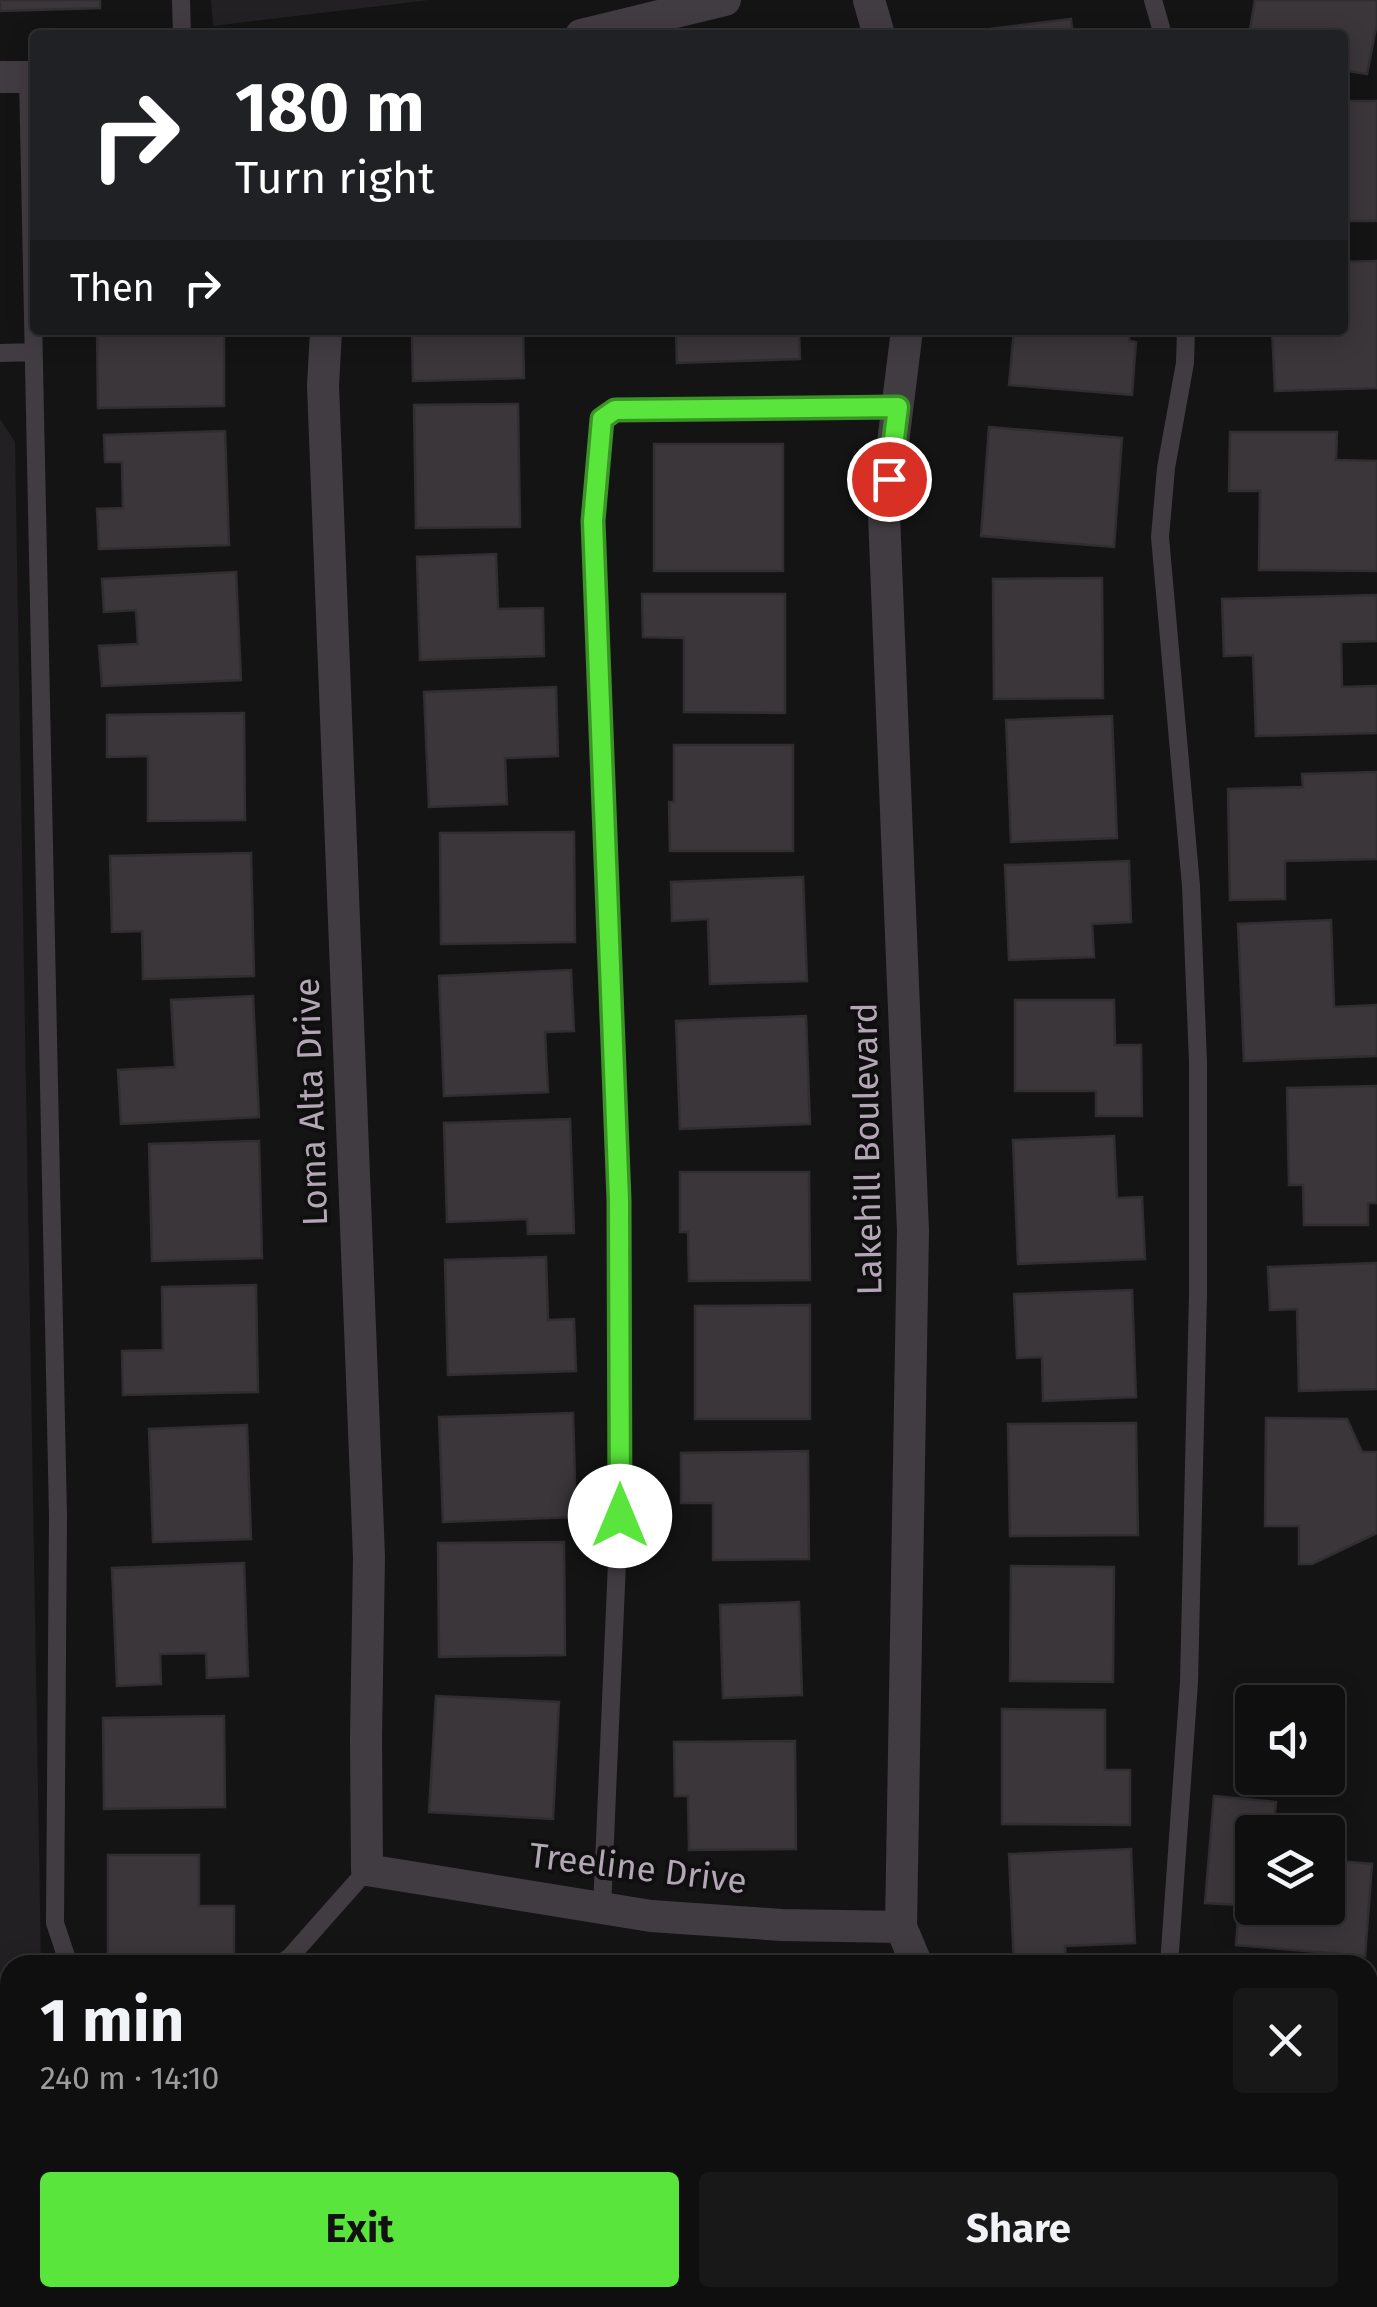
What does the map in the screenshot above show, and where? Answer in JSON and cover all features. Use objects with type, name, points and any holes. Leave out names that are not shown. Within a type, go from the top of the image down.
[{"type":"street","points":[[602,30],[725,0]]},
{"type":"street","points":[[869,0],[878,30]]},
{"type":"street","name":"Loma Alta Drive","points":[[326,335],[323,386],[370,1557],[367,1870]]},
{"type":"street","name":"Lakehill Boulevard","points":[[907,335],[884,514],[913,1231],[900,1927],[913,1955]]},
{"type":"street","name":"Treeline Drive","points":[[367,1870],[651,1916],[763,1924],[900,1927]]},
{"type":"lane","points":[[181,0],[182,30]]},
{"type":"lane","points":[[1153,0],[1162,30]]},
{"type":"lane","points":[[21,77],[30,267]]},
{"type":"lane","points":[[33,335],[58,1516],[55,1922],[66,1955]]},
{"type":"lane","points":[[1169,1955],[1189,1682],[1198,1294],[1198,1062],[1191,886],[1160,537],[1186,335]]},
{"type":"lane","points":[[0,353],[34,352]]},
{"type":"lane","points":[[602,1908],[620,1476],[619,1200],[593,521],[602,419],[615,410],[898,407]]},
{"type":"lane","points":[[292,1955],[367,1870]]},
{"type":"shaded area","points":[[211,0],[429,0],[213,26]]},
{"type":"shaded area","points":[[0,419],[15,442],[41,1955],[0,1955]]},
{"type":"building","points":[[0,0],[100,0],[100,8],[0,11]]},
{"type":"building","points":[[1255,0],[1377,0],[1377,23],[1367,74],[1348,71],[1348,30],[1250,30]]},
{"type":"building","points":[[1071,19],[1072,30],[982,30]]},
{"type":"building","points":[[1348,101],[1377,101],[1377,221],[1348,221]]},
{"type":"building","points":[[1377,261],[1377,388],[1275,391],[1272,335],[1348,335],[1348,262]]},
{"type":"building","points":[[97,335],[224,335],[224,406],[98,408]]},
{"type":"building","points":[[412,335],[523,335],[524,378],[413,381]]},
{"type":"building","points":[[676,335],[799,335],[800,359],[677,363]]},
{"type":"building","points":[[1014,335],[1130,335],[1129,341],[1136,342],[1132,395],[1009,385]]},
{"type":"building","points":[[518,404],[520,527],[416,528],[414,405]]},
{"type":"building","points":[[989,427],[1122,438],[1114,547],[981,536]]},
{"type":"building","points":[[225,431],[229,545],[99,549],[97,509],[123,508],[122,462],[105,462],[104,435]]},
{"type":"building","points":[[1230,432],[1337,432],[1336,460],[1377,461],[1377,571],[1259,570],[1260,491],[1229,491]]},
{"type":"building","points":[[654,444],[783,444],[783,571],[654,571]]},
{"type":"building","points":[[496,554],[498,609],[543,608],[544,656],[420,660],[417,557]]},
{"type":"building","points":[[236,572],[241,680],[102,686],[99,646],[138,644],[136,610],[104,612],[102,579]]},
{"type":"building","points":[[1102,578],[1103,698],[994,699],[993,579]]},
{"type":"building","points":[[642,594],[785,594],[785,713],[684,712],[684,638],[643,637]]},
{"type":"building","points":[[1377,595],[1377,641],[1341,642],[1342,687],[1377,686],[1377,733],[1256,736],[1253,655],[1224,656],[1222,599]]},
{"type":"building","points":[[556,687],[558,756],[505,758],[507,804],[429,807],[424,692]]},
{"type":"building","points":[[244,713],[245,820],[148,821],[148,756],[107,757],[107,715]]},
{"type":"building","points":[[1112,716],[1117,838],[1011,842],[1006,720]]},
{"type":"building","points":[[674,745],[793,745],[793,851],[670,851]]},
{"type":"building","points":[[1377,772],[1377,859],[1285,861],[1285,899],[1230,900],[1228,789],[1303,787],[1302,774]]},
{"type":"building","points":[[574,832],[575,942],[441,944],[440,833]]},
{"type":"building","points":[[251,853],[254,976],[143,979],[142,931],[112,932],[110,856]]},
{"type":"building","points":[[1129,861],[1131,922],[1092,924],[1094,957],[1009,960],[1005,865]]},
{"type":"building","points":[[803,877],[807,981],[710,984],[708,919],[672,921],[671,882]]},
{"type":"building","points":[[1331,920],[1334,1007],[1377,1005],[1377,1056],[1244,1061],[1238,924]]},
{"type":"building","points":[[571,970],[574,1031],[545,1032],[548,1092],[444,1096],[439,976]]},
{"type":"building","points":[[253,996],[259,1117],[121,1124],[118,1070],[175,1067],[171,1000]]},
{"type":"building","points":[[1015,1000],[1114,1000],[1115,1045],[1141,1045],[1142,1116],[1096,1116],[1096,1091],[1015,1091]]},
{"type":"building","points":[[806,1016],[810,1124],[680,1129],[676,1021]]},
{"type":"building","points":[[1377,1086],[1377,1203],[1368,1203],[1368,1225],[1304,1225],[1303,1185],[1289,1185],[1287,1088]]},
{"type":"building","points":[[570,1119],[574,1233],[528,1234],[527,1219],[447,1222],[444,1123]]},
{"type":"building","points":[[1114,1136],[1117,1198],[1142,1197],[1145,1259],[1018,1264],[1013,1140]]},
{"type":"building","points":[[259,1141],[262,1258],[152,1261],[149,1144]]},
{"type":"building","points":[[680,1172],[809,1172],[810,1280],[689,1281],[688,1232],[680,1232]]},
{"type":"building","points":[[546,1257],[548,1320],[574,1319],[576,1371],[448,1375],[445,1260]]},
{"type":"building","points":[[1377,1263],[1377,1389],[1299,1391],[1297,1309],[1270,1310],[1268,1267]]},
{"type":"building","points":[[256,1285],[258,1392],[123,1395],[122,1351],[163,1350],[162,1287]]},
{"type":"building","points":[[1132,1290],[1136,1397],[1043,1401],[1042,1357],[1017,1358],[1014,1294]]},
{"type":"building","points":[[810,1305],[810,1419],[695,1419],[695,1306]]},
{"type":"building","points":[[573,1413],[576,1517],[443,1522],[439,1417]]},
{"type":"building","points":[[1266,1418],[1347,1419],[1362,1452],[1377,1452],[1377,1533],[1312,1564],[1299,1564],[1299,1526],[1265,1526]]},
{"type":"building","points":[[1136,1423],[1138,1535],[1010,1536],[1008,1424]]},
{"type":"building","points":[[247,1425],[251,1539],[153,1542],[149,1429]]},
{"type":"building","points":[[808,1451],[809,1559],[713,1560],[713,1503],[681,1503],[681,1453]]},
{"type":"building","points":[[564,1542],[565,1655],[439,1657],[438,1543]]},
{"type":"building","points":[[244,1563],[248,1676],[207,1678],[206,1653],[160,1654],[161,1684],[117,1686],[112,1568]]},
{"type":"building","points":[[1011,1566],[1114,1567],[1113,1682],[1010,1681]]},
{"type":"building","points":[[799,1602],[802,1695],[723,1698],[720,1605]]},
{"type":"building","points":[[436,1696],[559,1702],[553,1819],[429,1812]]},
{"type":"building","points":[[1002,1709],[1105,1710],[1105,1770],[1130,1770],[1130,1825],[1002,1824]]},
{"type":"building","points":[[224,1716],[225,1807],[104,1809],[103,1718]]},
{"type":"building","points":[[795,1741],[796,1849],[689,1850],[688,1796],[675,1796],[674,1742]]},
{"type":"building","points":[[1214,1796],[1276,1802],[1275,1815],[1235,1815],[1235,1905],[1205,1903]]},
{"type":"building","points":[[1131,1849],[1135,1943],[1065,1946],[1065,1955],[1014,1955],[1009,1854]]},
{"type":"building","points":[[108,1855],[199,1855],[199,1906],[234,1906],[234,1955],[108,1955]]},
{"type":"building","points":[[1345,1862],[1372,1864],[1365,1955],[1236,1945],[1238,1925],[1345,1925]]},
{"type":"route","points":[[620,1516],[619,1200],[593,521],[602,419],[615,410],[898,407],[889,479]]}]
